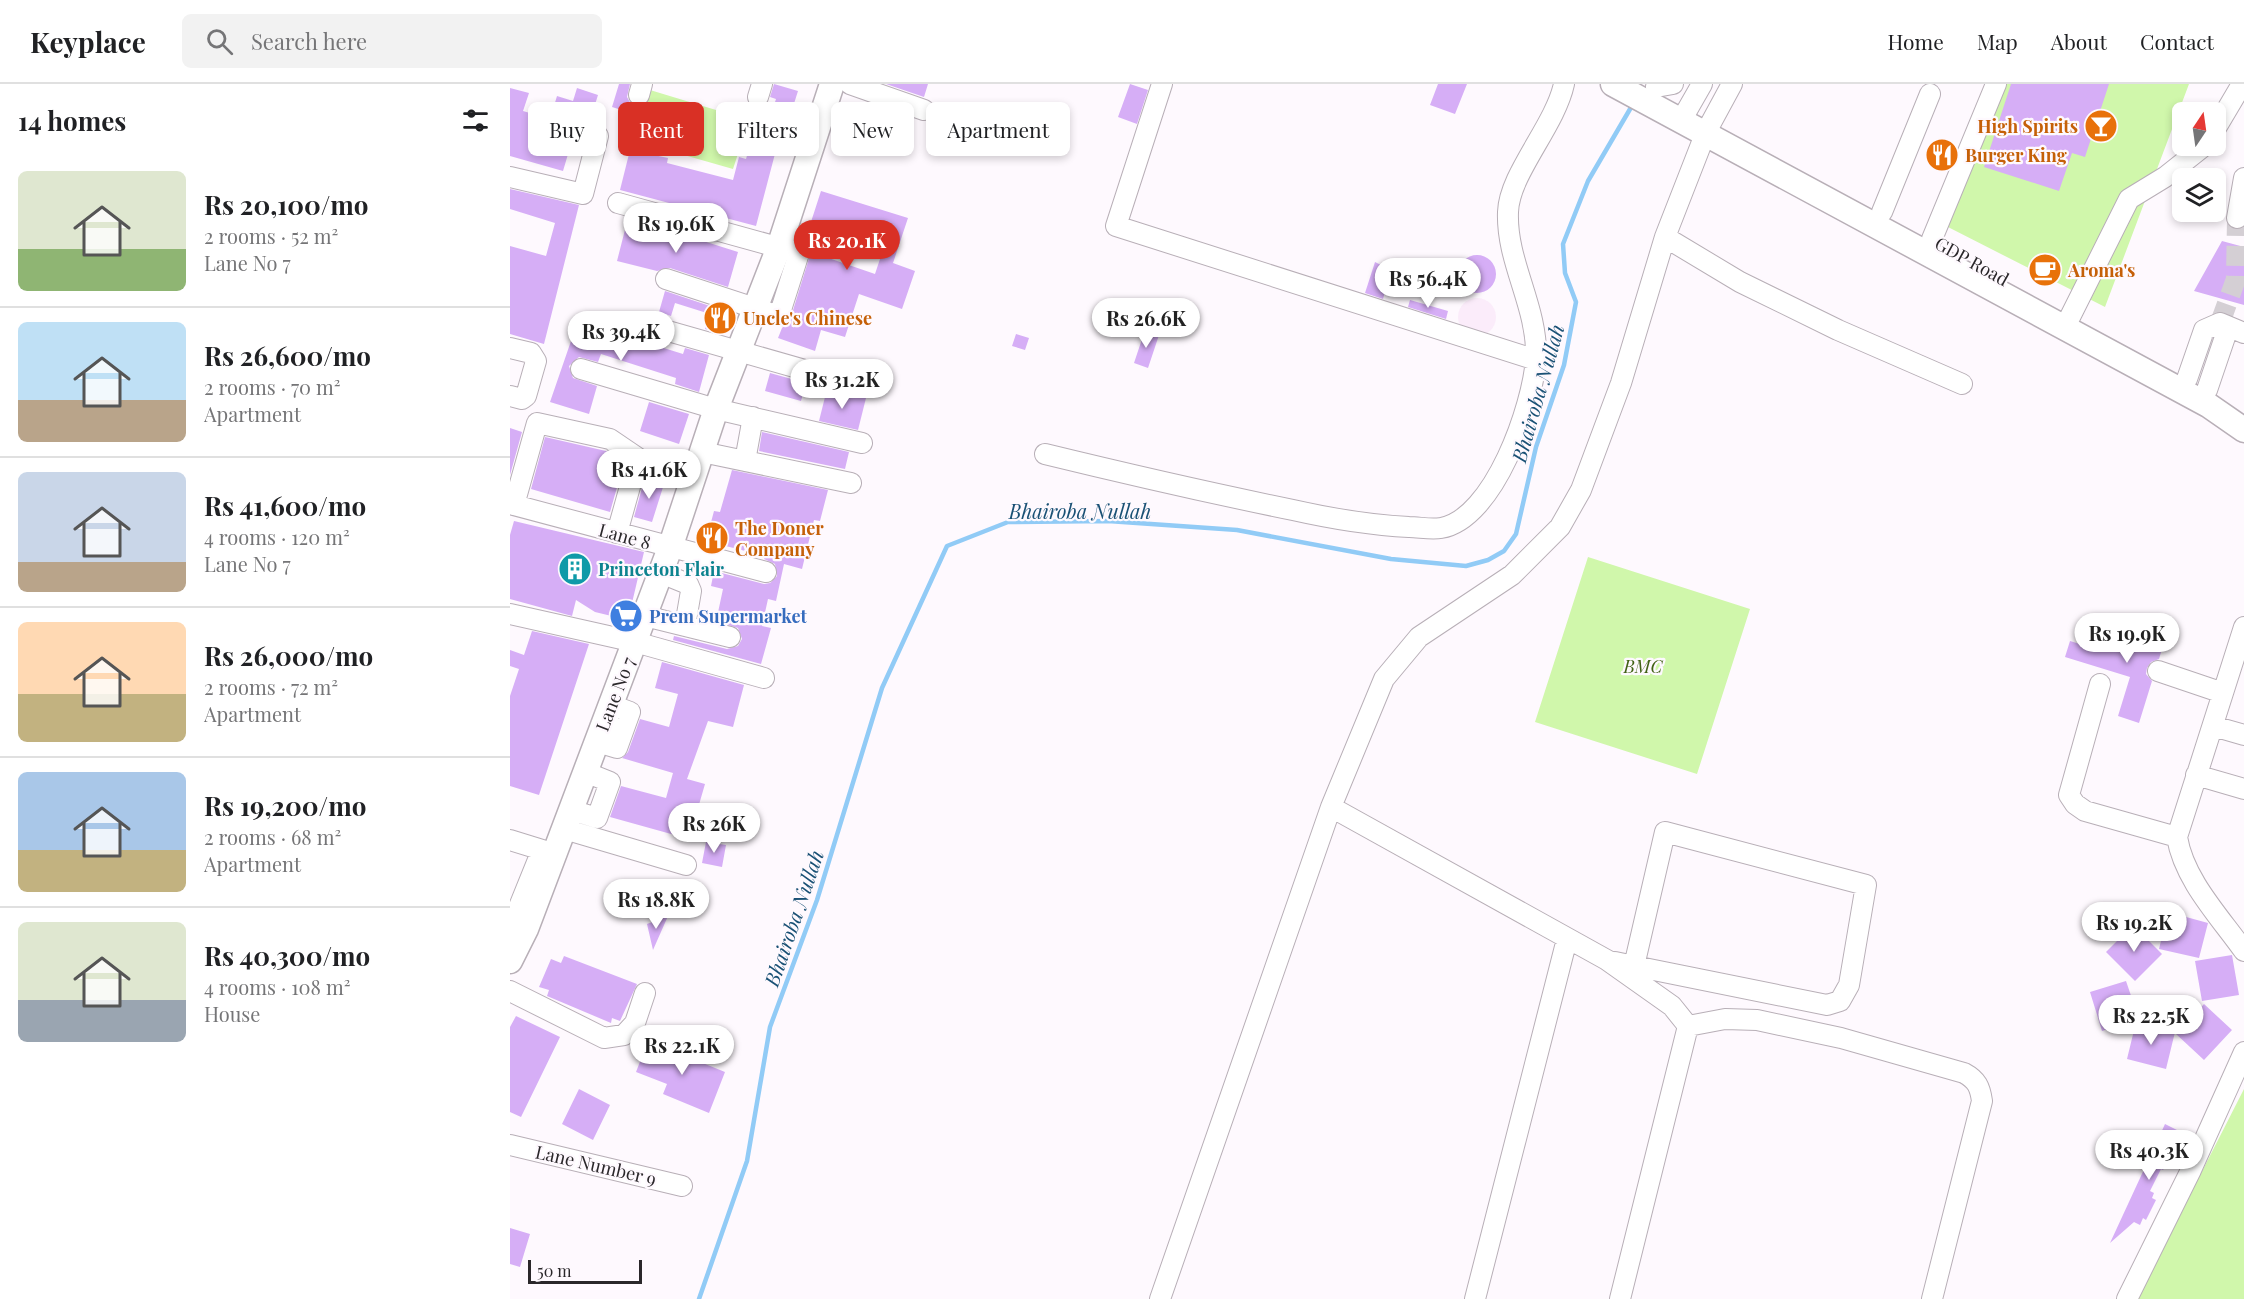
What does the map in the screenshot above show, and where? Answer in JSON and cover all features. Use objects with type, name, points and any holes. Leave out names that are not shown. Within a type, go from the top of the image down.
[{"type":"main road","name":"Lane No 7","points":[[510,961],[526,929],[548,852],[568,819],[661,573],[717,409],[779,247],[832,84]]},
{"type":"main road","points":[[1613,84],[1656,89],[1686,112],[2208,405],[2244,430]]},
{"type":"main road","name":"GDP Road","points":[[1721,132],[1882,212],[2070,317],[2197,384],[2244,414]]},
{"type":"street","points":[[850,84],[924,110]]},
{"type":"street","points":[[1162,84],[1116,226],[1536,360]]},
{"type":"street","points":[[1045,454],[1359,524],[1441,528],[1464,518],[1493,488],[1525,412],[1536,360],[1535,328],[1511,244],[1508,211],[1523,169],[1547,128],[1564,84]]},
{"type":"street","points":[[1686,112],[1702,84]]},
{"type":"street","points":[[1160,1299],[1331,807],[1384,678],[1419,637],[1512,575],[1560,527],[1581,490],[1621,383],[1665,237],[1721,132],[1732,84]]},
{"type":"street","points":[[1932,239],[1996,84]]},
{"type":"street","points":[[2226,111],[2242,84]]},
{"type":"street","points":[[1882,212],[1930,94]]},
{"type":"street","points":[[510,177],[584,194],[593,156]]},
{"type":"street","points":[[2070,317],[2129,199],[2165,177],[2191,156]]},
{"type":"street","points":[[2236,218],[2244,178]]},
{"type":"street","points":[[618,203],[779,247]]},
{"type":"street","points":[[1665,237],[1740,282],[1838,330],[1962,384]]},
{"type":"street","points":[[666,279],[755,308]]},
{"type":"street","points":[[2197,384],[2204,330],[2220,323],[2244,333]]},
{"type":"street","points":[[646,325],[861,386]]},
{"type":"street","points":[[510,348],[531,353],[536,361],[526,396],[522,399],[510,396]]},
{"type":"street","points":[[581,369],[717,409],[862,443]]},
{"type":"street","points":[[745,461],[753,417]]},
{"type":"street","points":[[512,504],[537,423],[610,440],[639,458],[617,533]]},
{"type":"street","points":[[702,452],[851,483]]},
{"type":"street","name":"Lane 8","points":[[512,504],[766,572]]},
{"type":"street","points":[[661,573],[688,584],[691,591],[685,626]]},
{"type":"street","points":[[510,614],[635,642],[764,678]]},
{"type":"street","points":[[645,616],[730,637]]},
{"type":"street","points":[[2244,627],[2177,837],[2179,852],[2195,882],[2244,951]]},
{"type":"street","points":[[2158,672],[2223,693]]},
{"type":"street","points":[[2100,684],[2069,795],[2075,804],[2085,811],[2177,837]]},
{"type":"street","points":[[2213,726],[2244,735]]},
{"type":"street","points":[[2196,775],[2244,789]]},
{"type":"street","points":[[1331,807],[1607,960],[1672,1006],[1689,1026]]},
{"type":"street","points":[[568,819],[686,865]]},
{"type":"street","points":[[1607,960],[1634,966],[1827,1005],[1840,1001],[1849,985],[1866,885],[1665,832],[1634,966]]},
{"type":"street","points":[[510,840],[548,852],[510,929]]},
{"type":"street","points":[[1475,1299],[1567,939]]},
{"type":"street","points":[[510,991],[604,1038],[624,1035],[635,1023],[645,993]]},
{"type":"street","points":[[1689,1026],[1725,1019],[1758,1020],[1841,1038],[1964,1073],[1974,1079],[1980,1088],[1982,1101],[1932,1299]]},
{"type":"street","points":[[1620,1299],[1689,1026]]},
{"type":"street","points":[[2127,1299],[2191,1170],[2244,1052]]},
{"type":"street","name":"Lane Number 9","points":[[510,1145],[682,1186]]},
{"type":"shaded area","points":[[1477,298],[1490,304],[1496,317],[1490,330],[1477,336],[1464,330],[1458,317],[1464,304]]},
{"type":"green space","points":[[2003,84],[2189,84],[2182,102],[2172,102],[2172,129],[2105,307],[1946,226]]},
{"type":"green space","points":[[650,90],[690,102],[646,102]]},
{"type":"green space","points":[[704,106],[716,110],[716,156],[737,156],[733,169],[688,156],[704,156]]},
{"type":"green space","name":"BMC","points":[[1588,557],[1750,609],[1697,774],[1535,722]]},
{"type":"green space","points":[[2244,1089],[2244,1299],[2137,1299]]},
{"type":"building","points":[[619,84],[630,84],[627,97],[630,102],[618,102],[618,109],[612,107]]},
{"type":"building","points":[[774,84],[798,91],[795,102],[775,102],[776,99],[770,97]]},
{"type":"building","points":[[886,84],[928,84],[924,97]]},
{"type":"building","points":[[1130,84],[1148,90],[1137,124],[1118,117]]},
{"type":"building","points":[[1438,84],[1467,84],[1455,114],[1430,105]]},
{"type":"building","points":[[2011,84],[2109,84],[2085,157],[2072,153],[2059,191],[1984,167]]},
{"type":"building","points":[[510,88],[529,93],[523,111],[528,112],[528,156],[567,156],[563,171],[510,156]]},
{"type":"building","points":[[577,88],[598,95],[596,102],[555,102],[557,96],[573,101]]},
{"type":"building","points":[[628,156],[668,158],[667,163],[733,180],[739,157],[746,159],[747,156],[774,156],[756,226],[620,190]]},
{"type":"building","points":[[510,189],[579,205],[544,344],[510,334],[510,246],[546,256],[555,223],[510,209]]},
{"type":"building","points":[[821,191],[908,218],[893,263],[915,271],[902,309],[859,294],[845,337],[821,330],[815,351],[778,338],[782,328],[790,320],[811,252],[875,274],[883,250],[810,225]]},
{"type":"building","points":[[627,222],[681,234],[738,252],[728,287],[670,268],[657,271],[617,261]]},
{"type":"building","points":[[2222,241],[2244,247],[2244,305],[2194,291]]},
{"type":"building","points":[[1477,255],[1490,261],[1496,274],[1490,287],[1477,293],[1464,287],[1458,274],[1464,261]]},
{"type":"building","points":[[1375,262],[1391,270],[1383,299],[1365,293]]},
{"type":"building","points":[[665,291],[725,311],[719,330],[716,332],[705,329],[710,314],[675,303],[671,316],[659,312]]},
{"type":"building","points":[[1410,300],[1448,311],[1446,319],[1408,307]]},
{"type":"building","points":[[581,312],[611,323],[609,331],[683,354],[685,348],[709,355],[699,392],[675,384],[676,378],[601,354],[598,362],[579,357],[569,366],[573,378],[597,386],[589,414],[550,402]]},
{"type":"building","points":[[1145,330],[1159,335],[1148,368],[1134,363]]},
{"type":"building","points":[[1016,334],[1029,338],[1025,350],[1012,346]]},
{"type":"building","points":[[770,373],[806,383],[801,401],[765,391]]},
{"type":"building","points":[[827,389],[866,398],[858,430],[819,421]]},
{"type":"building","points":[[649,402],[689,414],[679,444],[640,431]]},
{"type":"building","points":[[510,428],[522,432],[510,475]]},
{"type":"building","points":[[762,432],[849,452],[845,469],[759,451]]},
{"type":"building","points":[[545,437],[606,451],[624,463],[610,512],[531,489]]},
{"type":"building","points":[[732,470],[828,490],[820,521],[814,520],[802,569],[784,564],[776,601],[768,599],[762,626],[771,628],[761,664],[673,640],[674,636],[727,649],[738,646],[742,639],[738,628],[704,618],[705,614],[717,617],[723,589],[711,586],[714,571],[764,584],[770,583],[777,576],[775,564],[764,559],[765,556],[706,541],[714,511],[720,512]]},
{"type":"building","points":[[645,477],[664,484],[652,522],[634,517]]},
{"type":"building","name":"Princeton Flair","points":[[514,521],[644,552],[628,620],[595,612],[576,600],[572,616],[510,599],[510,535]]},
{"type":"building","points":[[2148,620],[2169,626],[2159,659],[2151,662],[2147,668],[2146,674],[2152,681],[2139,723],[2118,716],[2130,677],[2065,657],[2070,641],[2096,649],[2099,640],[2120,647],[2124,635],[2142,641]]},
{"type":"building","points":[[532,631],[589,644],[539,795],[510,786],[510,696],[519,669],[510,666],[510,650],[524,655]]},
{"type":"building","points":[[662,662],[744,685],[733,727],[708,721],[687,779],[705,784],[689,839],[610,817],[621,786],[666,798],[673,773],[622,758],[628,752],[640,719],[669,727],[678,694],[655,688]]},
{"type":"building","points":[[706,842],[726,845],[722,867],[702,863]]},
{"type":"building","points":[[2168,912],[2208,923],[2199,958],[2159,949]]},
{"type":"building","points":[[668,916],[653,950],[647,924]]},
{"type":"building","points":[[2133,925],[2162,954],[2135,981],[2106,952]]},
{"type":"building","points":[[2232,955],[2239,995],[2202,1001],[2195,961]]},
{"type":"building","points":[[564,956],[637,984],[620,1021],[612,1018],[611,1023],[547,996],[549,990],[539,987],[551,959],[561,963]]},
{"type":"building","points":[[2126,981],[2139,1019],[2102,1031],[2090,992]]},
{"type":"building","points":[[2204,1004],[2232,1030],[2204,1060],[2176,1034]]},
{"type":"building","points":[[516,1016],[560,1037],[521,1117],[510,1112],[510,1027]]},
{"type":"building","points":[[2136,1022],[2175,1032],[2166,1069],[2127,1059]]},
{"type":"building","points":[[648,1041],[725,1072],[709,1113],[663,1094],[667,1084],[636,1072]]},
{"type":"building","points":[[579,1089],[610,1105],[593,1140],[562,1124]]},
{"type":"building","points":[[2165,1124],[2177,1130],[2174,1136],[2178,1138],[2176,1143],[2180,1145],[2170,1165],[2167,1164],[2163,1170],[2161,1169],[2150,1191],[2154,1193],[2152,1198],[2156,1200],[2146,1220],[2143,1218],[2140,1225],[2134,1222],[2110,1243]]},
{"type":"building","points":[[510,1228],[530,1234],[520,1267],[510,1264]]},
{"type":"waterway","name":"Bhairoba Nullah","points":[[699,1299],[747,1161],[770,1027],[817,900],[882,688],[947,546],[1008,522],[1108,521],[1237,530],[1391,559],[1466,566],[1488,560],[1504,551],[1516,534],[1536,447],[1564,365],[1576,302],[1565,273],[1563,244],[1588,181],[1633,104]]},
{"type":"tunnel","points":[[2220,323],[2236,279],[2237,218]]},
{"type":"place","name":"High Spirits","points":[[2101,126]]},
{"type":"place","name":"Burger King","points":[[1942,155]]},
{"type":"place","name":"Aroma's","points":[[2045,270]]},
{"type":"place","name":"Uncle's Chinese","points":[[720,318]]},
{"type":"place","name":"The Doner Company","points":[[712,538]]},
{"type":"place","name":"Princeton Flair","points":[[575,569]]},
{"type":"place","name":"Prem Supermarket","points":[[626,616]]}]
